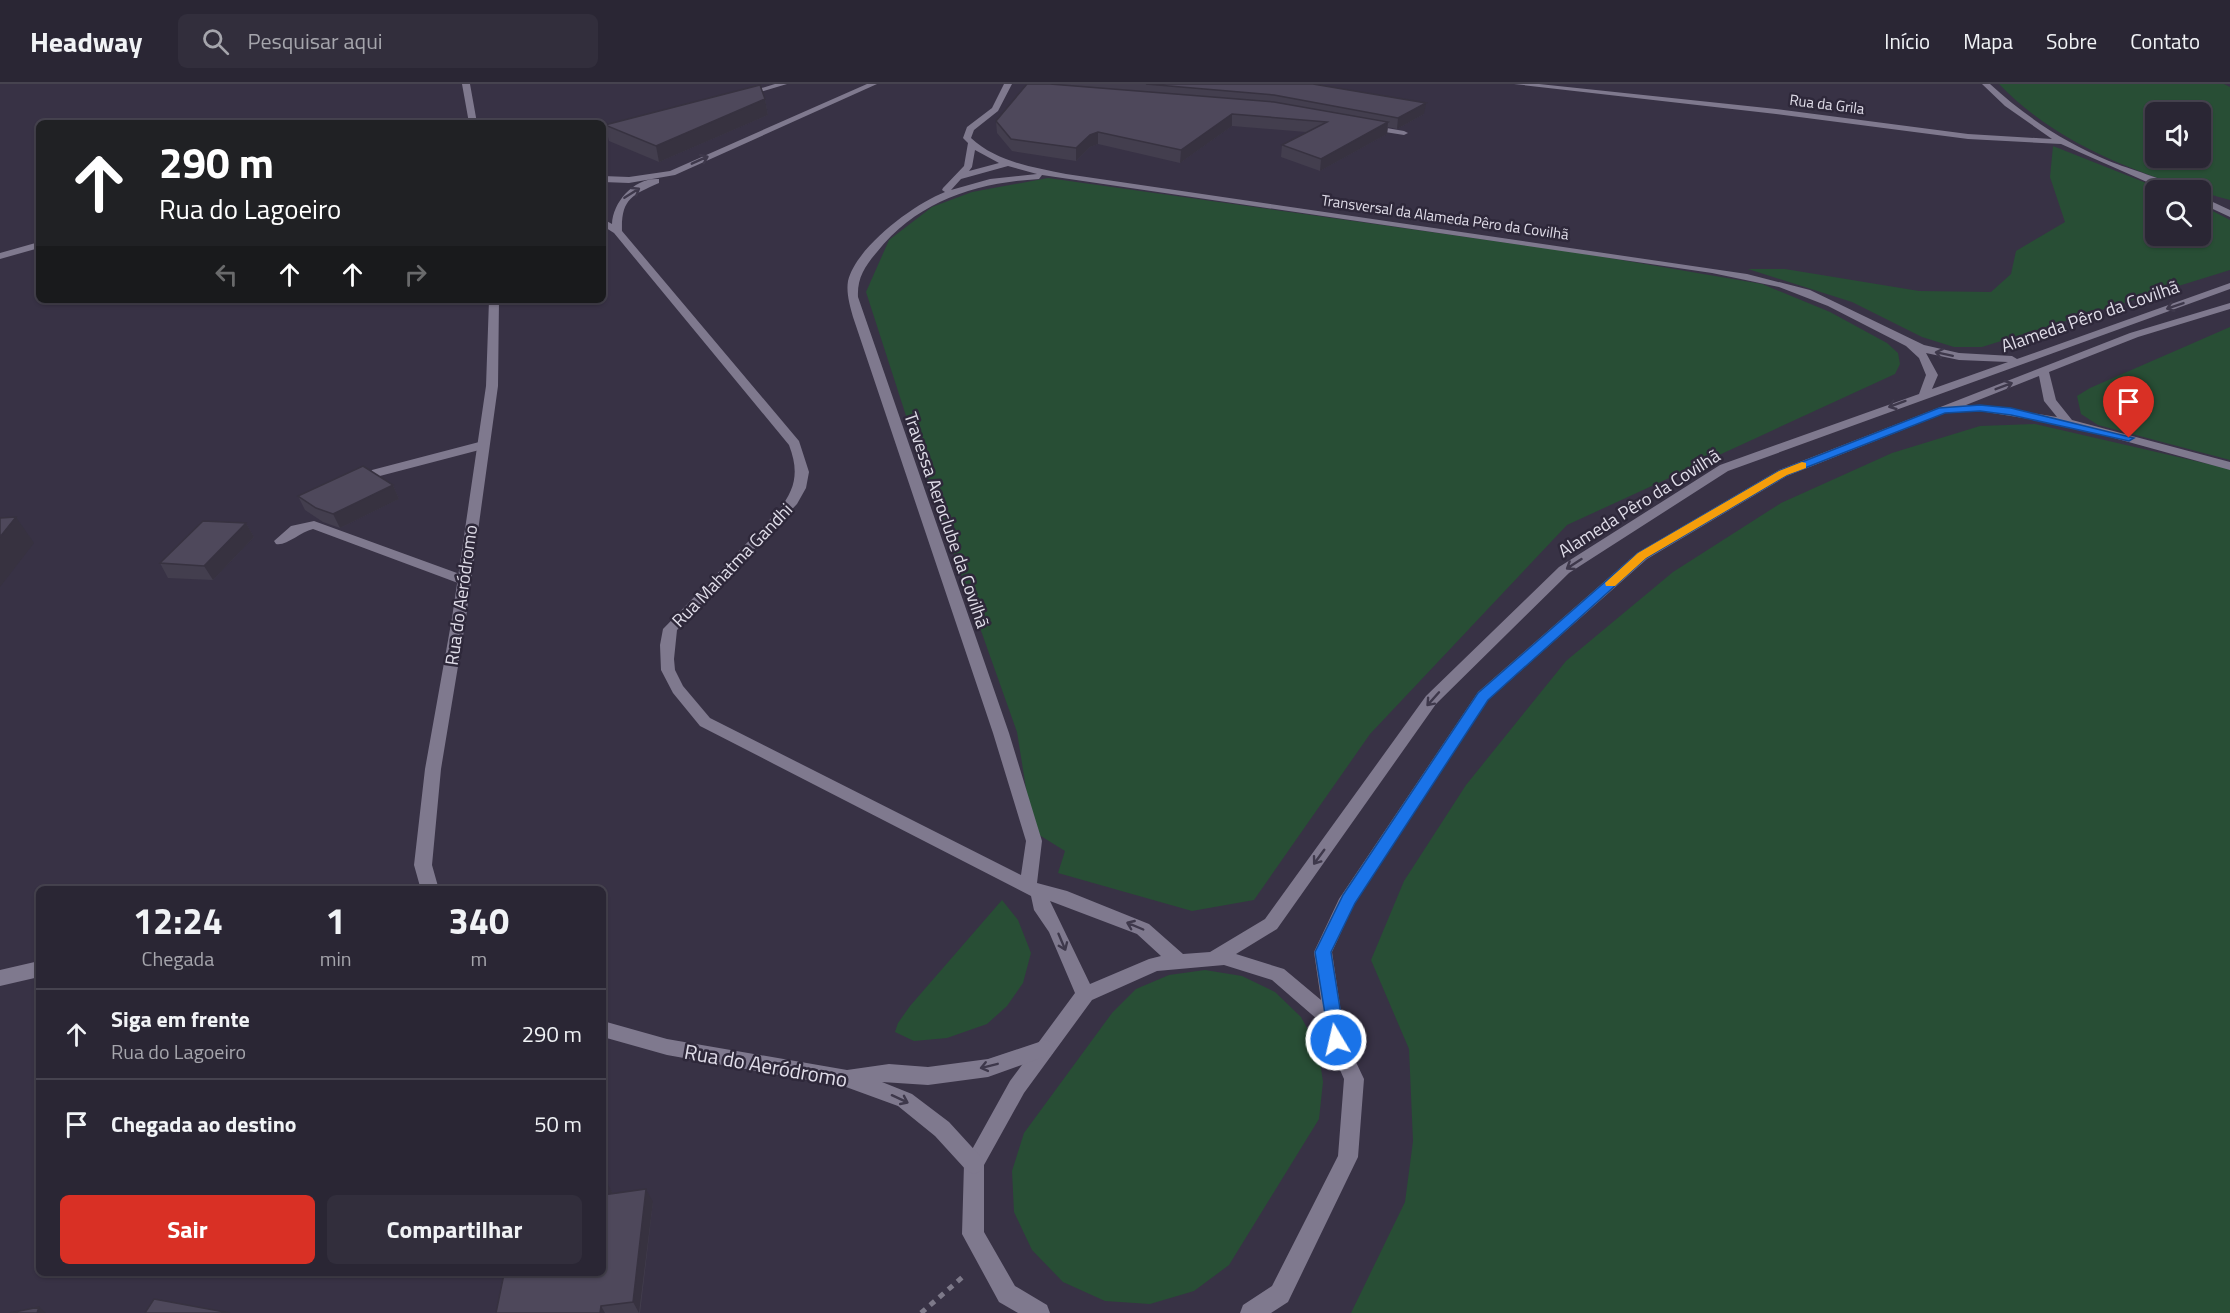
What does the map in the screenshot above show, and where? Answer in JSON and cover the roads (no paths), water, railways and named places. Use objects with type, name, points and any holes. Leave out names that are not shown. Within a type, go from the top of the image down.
[{"type":"street","points":[[466,84],[472,120]]},
{"type":"street","points":[[730,98],[783,84]]},
{"type":"street","points":[[616,231],[616,213],[619,203],[631,193],[873,84]]},
{"type":"street","name":"Rua da Grila","points":[[1518,84],[1713,103],[1969,135],[2061,142]]},
{"type":"street","points":[[1986,84],[2033,126],[2092,157],[2151,180]]},
{"type":"street","points":[[962,177],[971,161],[972,143],[968,138],[970,129],[995,108],[1007,86],[1017,89]]},
{"type":"street","points":[[1357,124],[1404,133]]},
{"type":"street","name":"Transversal da Alameda Pêro da Covilhã","points":[[972,143],[988,154],[1010,164],[1066,177],[1712,270],[1758,279],[1806,292],[1909,343],[1958,357],[2023,359]]},
{"type":"street","name":"Travessa Aeroclube da Covilhã","points":[[1010,164],[978,170],[962,177],[937,198],[895,226],[876,246],[853,281],[853,299],[1000,733],[1034,841],[1034,889]]},
{"type":"street","name":"Travessa Aeroclube da Covilhã","points":[[982,183],[999,175],[1010,164]]},
{"type":"street","points":[[606,179],[629,180],[672,173]]},
{"type":"street","name":"Travessa Aeroclube da Covilhã","points":[[937,198],[956,189],[1009,178],[1066,177]]},
{"type":"street","points":[[2211,203],[2230,207]]},
{"type":"street","points":[[2211,205],[2230,213]]},
{"type":"street","name":"Rua Mahatma Gandhi","points":[[606,224],[616,231],[795,444],[803,463],[799,490],[784,513],[670,628],[665,651],[669,679],[705,722],[1034,889],[1061,896],[1143,929],[1180,962]]},
{"type":"street","points":[[0,256],[36,246]]},
{"type":"street","name":"Alameda Pêro da Covilhã","points":[[1213,959],[1271,924],[1431,700],[1564,570],[1724,468],[2230,286]]},
{"type":"street","name":"Rua do Aeródromo","points":[[429,886],[423,865],[432,780],[492,386],[494,303]]},
{"type":"street","name":"Alameda Pêro da Covilhã","points":[[1336,1040],[1323,952],[1348,899],[1483,696],[1642,556],[1783,473],[2134,335],[2230,306]]},
{"type":"street","name":"Transversal da Alameda Pêro da Covilhã","points":[[1909,343],[1924,357],[1932,375],[1925,394]]},
{"type":"street","points":[[2043,371],[2050,401],[2068,422]]},
{"type":"street","points":[[1943,410],[1980,408],[2068,422],[2230,466]]},
{"type":"street","points":[[376,473],[483,445]]},
{"type":"street","points":[[281,541],[296,529],[314,525],[463,580]]},
{"type":"street","points":[[1034,889],[1043,910],[1056,928],[1085,994]]},
{"type":"street","points":[[1039,1313],[1007,1294],[973,1234],[974,1164],[1017,1087],[1085,994],[1155,964],[1224,958],[1278,974],[1325,1015],[1354,1079],[1348,1157],[1278,1304],[1251,1313]]},
{"type":"street","points":[[0,978],[36,970]]},
{"type":"street","name":"Rua do Aeródromo","points":[[606,1030],[668,1047],[846,1078],[905,1100],[942,1128],[974,1164]]},
{"type":"street","points":[[846,1078],[889,1073],[928,1076],[988,1068],[1045,1048]]}]
